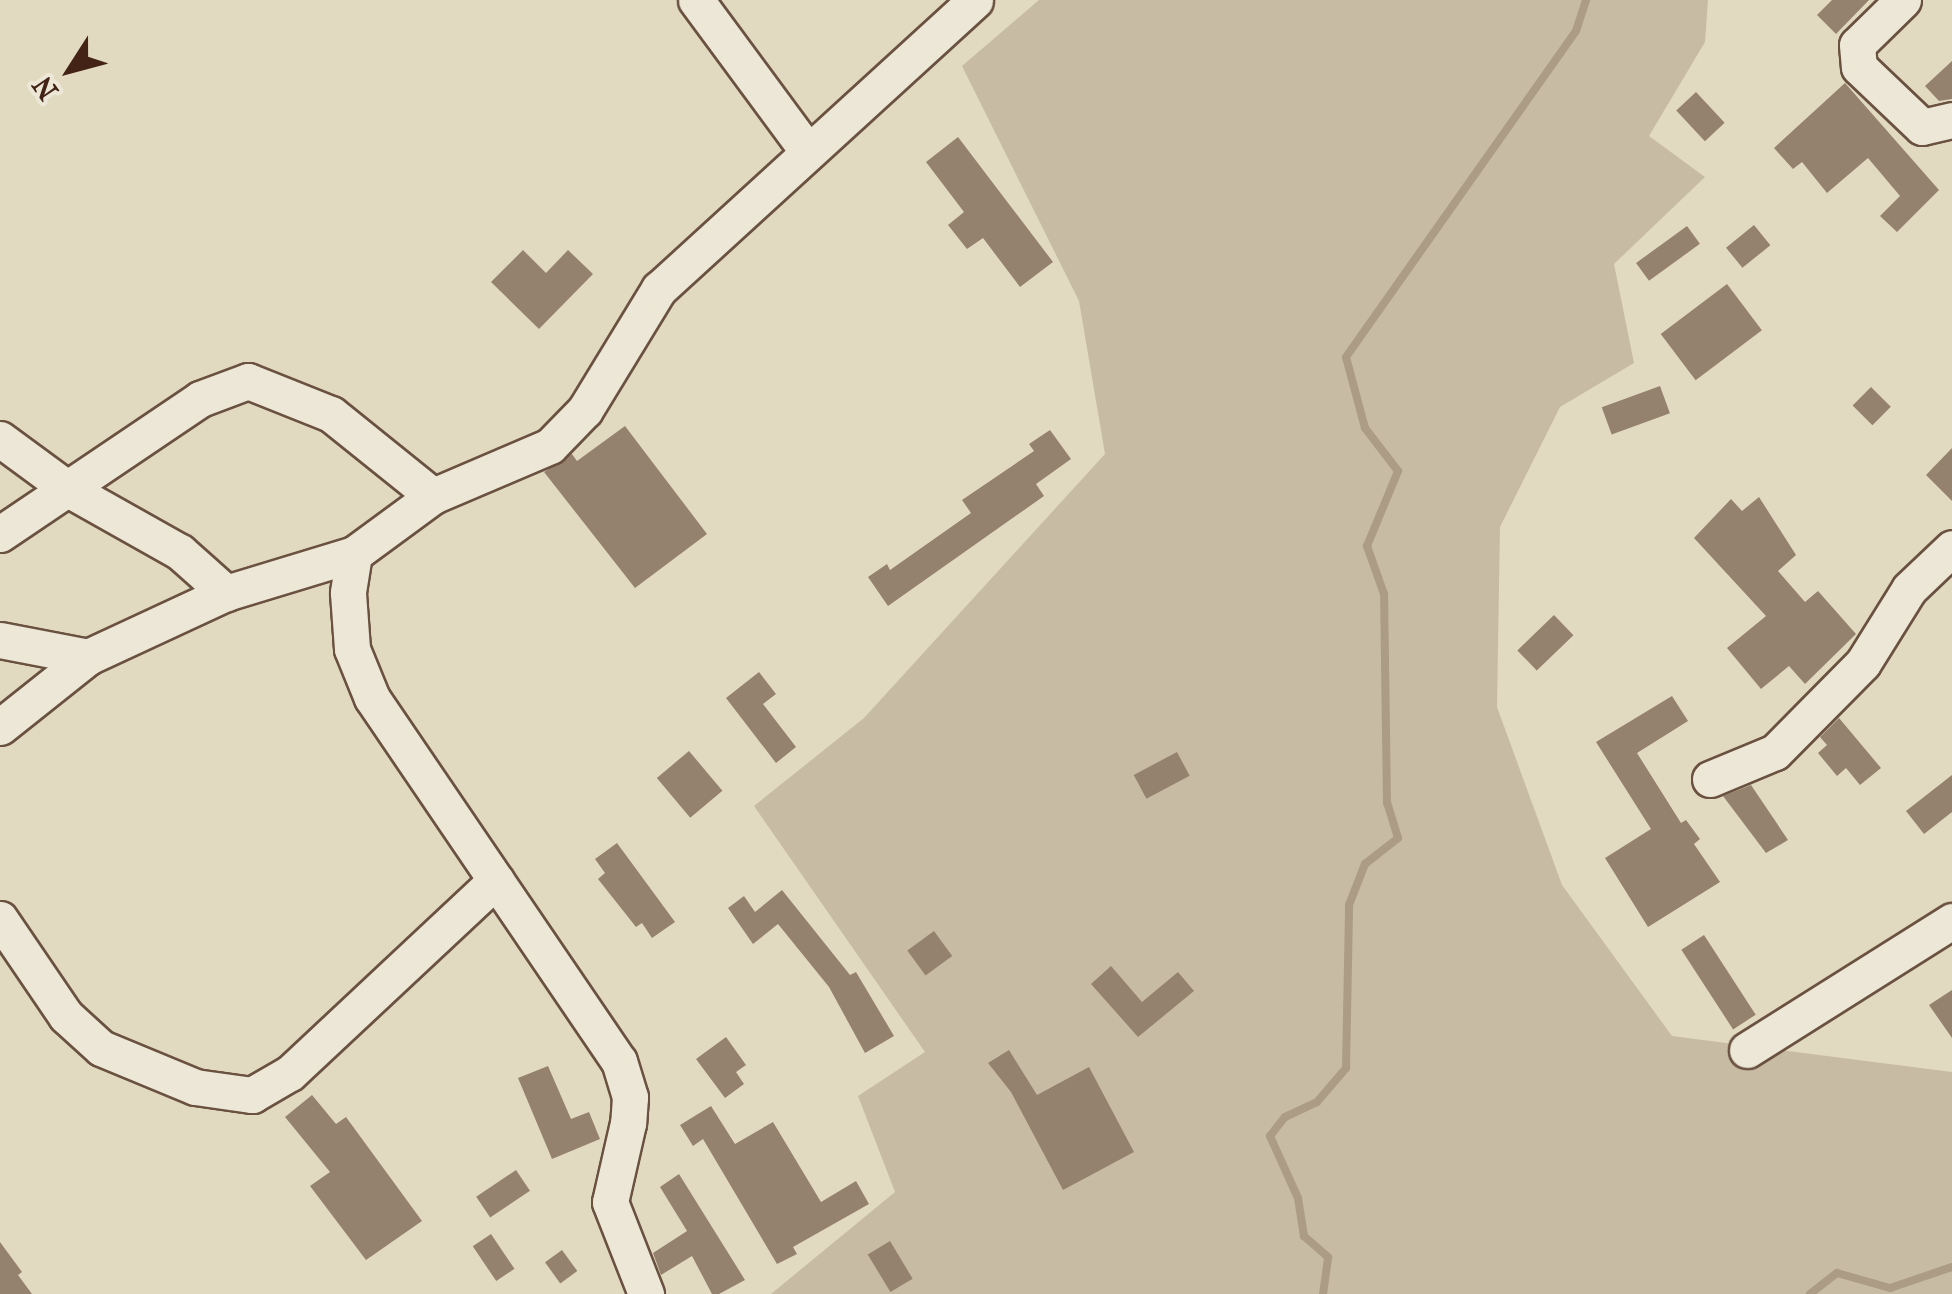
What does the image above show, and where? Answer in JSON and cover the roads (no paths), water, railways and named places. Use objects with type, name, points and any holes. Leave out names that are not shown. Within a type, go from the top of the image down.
[{"type":"street","points":[[696,0],[808,152]]},
{"type":"street","points":[[0,727],[88,657],[226,593],[354,554],[432,496],[550,446],[586,410],[660,289],[975,0]]},
{"type":"street","points":[[1904,0],[1857,45],[1859,67],[1922,127],[1952,120]]},
{"type":"street","points":[[0,534],[200,399],[248,382],[331,414],[432,496]]},
{"type":"street","points":[[0,438],[68,489],[180,552],[226,593]]},
{"type":"street","points":[[1710,779],[1775,752],[1863,663],[1909,589],[1952,548]]},
{"type":"street","points":[[354,554],[348,593],[352,649],[372,698],[619,1061],[630,1097],[610,1202],[646,1294]]},
{"type":"street","points":[[0,640],[88,657]]},
{"type":"street","points":[[0,919],[66,1016],[101,1048],[195,1087],[252,1096],[290,1073],[496,880]]},
{"type":"street","points":[[1747,1050],[1952,921]]},
{"type":"waterway","points":[[1323,1294],[1328,1257],[1304,1236],[1298,1198],[1270,1136],[1285,1117],[1317,1102],[1346,1068],[1349,905],[1365,864],[1398,838],[1387,803],[1384,594],[1367,546],[1398,471],[1365,428],[1346,357],[1576,31],[1586,0]]},
{"type":"waterway","points":[[1810,1294],[1837,1273],[1890,1288],[1952,1267]]}]
